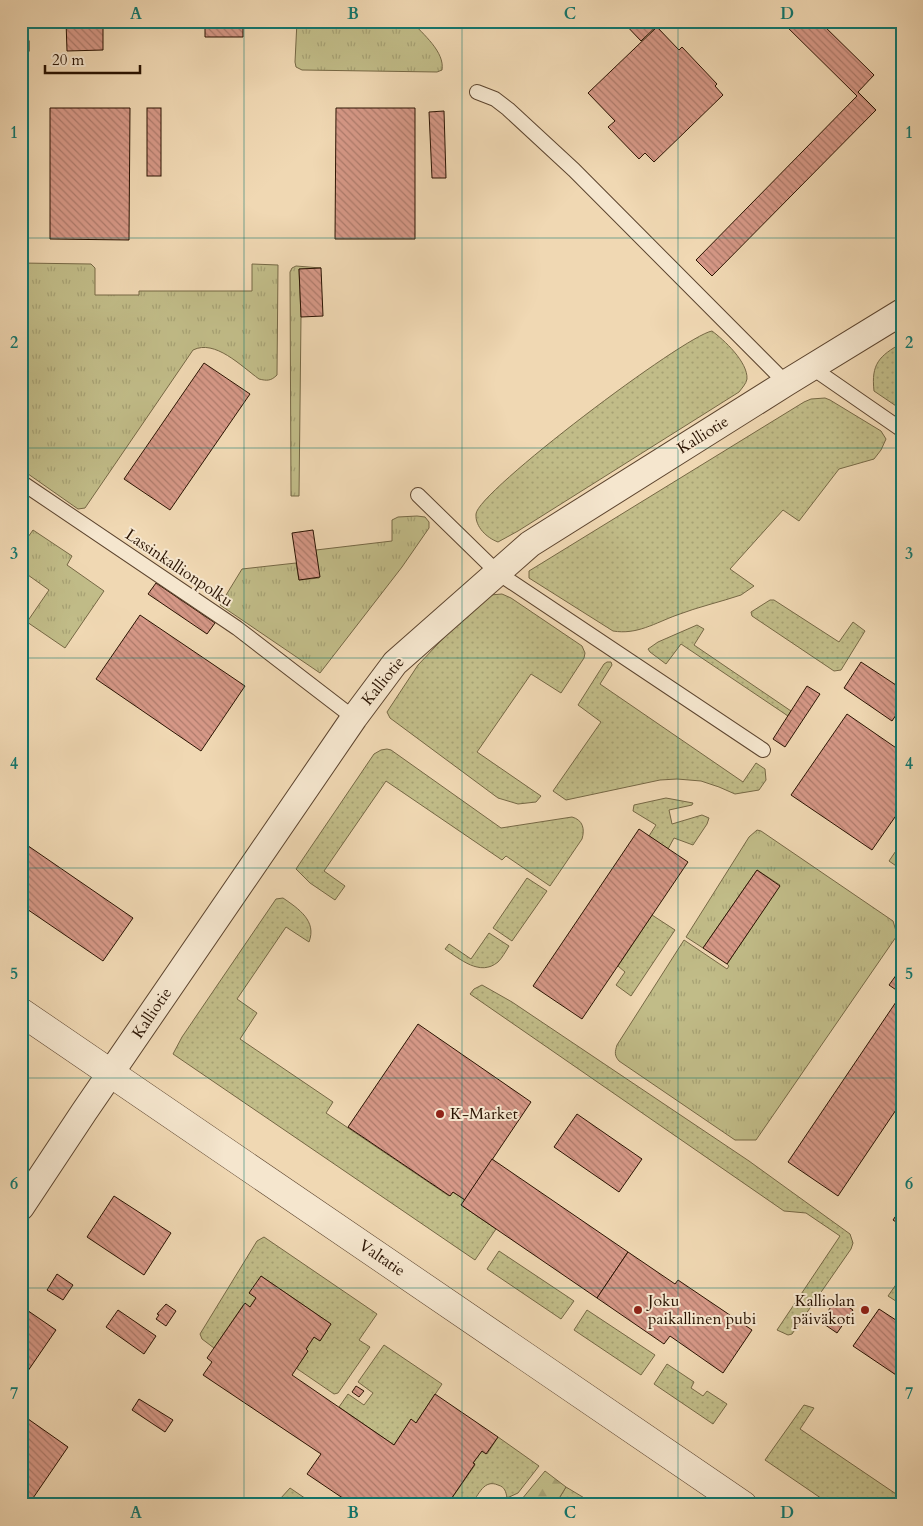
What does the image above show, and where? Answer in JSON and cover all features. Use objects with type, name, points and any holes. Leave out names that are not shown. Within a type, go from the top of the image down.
[{"type":"street","name":"Kalliotie","points":[[21,1207],[354,718],[395,663],[530,544],[902,312]]},
{"type":"street","name":"Valtatie","points":[[21,1012],[743,1505]]},
{"type":"lane","points":[[477,92],[495,99],[508,109],[566,163],[786,383]]},
{"type":"lane","points":[[811,367],[902,430]]},
{"type":"lane","name":"Lassinkallionpolku","points":[[21,482],[237,628],[354,718]]},
{"type":"lane","points":[[418,495],[498,573],[763,750]]},
{"type":"green space","points":[[297,21],[411,21],[437,50],[442,63],[442,70],[437,72],[302,70],[296,67],[295,62]]},
{"type":"green space","points":[[21,263],[91,264],[95,268],[95,295],[139,295],[139,291],[252,291],[252,264],[278,265],[277,375],[269,380],[259,379],[236,361],[219,351],[210,348],[193,350],[85,508],[78,509],[21,469]]},
{"type":"green space","points":[[296,266],[321,268],[299,269],[301,317],[299,496],[291,496],[290,272]]},
{"type":"green space","points":[[712,331],[729,346],[744,366],[747,379],[739,392],[498,542],[490,538],[480,528],[477,523],[476,514],[485,500],[509,477],[625,385],[694,339]]},
{"type":"green space","points":[[902,343],[902,410],[874,391],[873,382],[875,367],[878,362],[888,352]]},
{"type":"green space","points":[[825,398],[881,431],[886,439],[874,459],[839,469],[799,521],[783,510],[730,569],[754,586],[741,595],[685,612],[646,628],[622,632],[613,631],[529,578],[529,571],[804,402],[811,399]]},
{"type":"green space","points":[[398,517],[425,517],[429,522],[429,528],[402,567],[320,673],[220,605],[242,569],[296,563],[299,580],[319,578],[316,550],[392,541],[392,520]]},
{"type":"green space","points":[[33,530],[72,556],[67,565],[104,591],[65,648],[27,622],[49,590],[21,570],[21,547]]},
{"type":"green space","points":[[502,594],[511,598],[582,646],[585,653],[584,658],[561,693],[531,674],[477,752],[541,796],[536,802],[518,804],[498,798],[390,718],[387,712],[418,665],[453,628],[490,595]]},
{"type":"green space","points":[[770,600],[774,600],[839,642],[853,622],[865,631],[841,670],[834,671],[752,616],[751,612]]},
{"type":"green space","points":[[697,625],[704,629],[694,645],[791,711],[788,716],[681,644],[666,664],[648,649],[658,642]]},
{"type":"green space","points":[[607,662],[611,662],[612,665],[600,684],[743,782],[756,763],[765,769],[766,780],[759,790],[735,794],[701,781],[677,779],[660,780],[566,800],[553,791],[601,722],[578,705]]},
{"type":"green space","points":[[387,749],[501,828],[572,817],[579,820],[582,825],[582,839],[550,886],[506,856],[502,860],[386,781],[324,871],[345,886],[335,900],[310,883],[296,869],[374,754]]},
{"type":"green space","points":[[666,798],[693,803],[692,805],[669,810],[672,824],[702,815],[709,818],[693,845],[674,838],[668,849],[649,836],[656,825],[633,811],[634,805]]},
{"type":"green space","points":[[757,830],[893,921],[896,937],[756,1140],[735,1140],[619,1061],[615,1052],[617,1045],[684,940],[727,969],[729,966],[727,964],[780,885],[757,870],[703,948],[686,937],[749,837]]},
{"type":"green space","points":[[902,842],[902,870],[889,861]]},
{"type":"green space","points":[[527,878],[547,891],[512,941],[493,928]]},
{"type":"green space","points":[[283,898],[300,911],[309,922],[311,935],[309,942],[286,927],[237,999],[257,1013],[240,1039],[333,1102],[326,1113],[449,1196],[453,1192],[465,1200],[461,1205],[496,1229],[475,1260],[173,1054],[182,1037],[276,899]]},
{"type":"green space","points":[[652,915],[675,930],[631,996],[616,985],[625,972],[618,966]]},
{"type":"green space","points":[[489,933],[509,946],[498,962],[491,966],[484,968],[470,965],[445,949],[449,944],[471,959]]},
{"type":"green space","points":[[482,985],[512,1002],[749,1161],[850,1234],[853,1243],[851,1249],[792,1334],[788,1335],[777,1330],[840,1236],[806,1213],[784,1211],[470,994],[474,989]]},
{"type":"green space","points":[[264,1237],[377,1314],[359,1340],[370,1347],[338,1393],[334,1394],[296,1368],[308,1351],[306,1349],[314,1337],[320,1341],[331,1324],[261,1276],[256,1298],[250,1307],[244,1304],[214,1348],[202,1339],[200,1334],[257,1241]]},
{"type":"green space","points":[[499,1251],[574,1301],[561,1319],[487,1269]]},
{"type":"green space","points":[[902,1276],[902,1305],[888,1296]]},
{"type":"green space","points":[[587,1310],[655,1355],[641,1375],[574,1330]]},
{"type":"green space","points":[[384,1345],[442,1384],[416,1423],[411,1420],[394,1445],[339,1407],[348,1394],[364,1405],[373,1393],[358,1382]]},
{"type":"green space","points":[[667,1364],[694,1382],[691,1388],[703,1396],[707,1391],[727,1404],[713,1424],[654,1384]]},
{"type":"green space","points":[[804,1405],[814,1408],[800,1429],[902,1498],[902,1505],[831,1505],[765,1460]]},
{"type":"green space","points":[[498,1437],[539,1466],[518,1493],[507,1498],[504,1488],[489,1484],[482,1489],[471,1505],[447,1505],[475,1465],[473,1463],[482,1451],[487,1454]]},
{"type":"green space","points":[[545,1471],[566,1487],[555,1505],[517,1505]]},
{"type":"green space","points":[[566,1487],[596,1505],[555,1505]]},
{"type":"green space","points":[[290,1488],[315,1505],[289,1505],[280,1499]]},
{"type":"building","points":[[66,21],[103,21],[103,50],[67,51]]},
{"type":"building","points":[[171,21],[263,21],[263,26],[243,26],[243,37],[205,37],[205,25],[171,25]]},
{"type":"building","points":[[622,21],[662,21],[641,41]]},
{"type":"building","points":[[781,21],[819,21],[874,75],[858,92],[876,110],[712,276],[696,260],[857,96]]},
{"type":"building","points":[[657,27],[679,50],[682,47],[717,84],[715,86],[723,95],[654,162],[645,153],[639,159],[608,127],[615,121],[588,93]]},
{"type":"building","points":[[21,41],[29,41],[29,51],[21,51]]},
{"type":"building","points":[[50,108],[130,108],[129,240],[50,239]]},
{"type":"building","points":[[147,108],[161,108],[161,176],[147,176]]},
{"type":"building","points":[[336,108],[415,108],[415,239],[335,239]]},
{"type":"building","points":[[444,111],[446,178],[432,178],[429,112]]},
{"type":"building","points":[[321,268],[323,316],[301,317],[299,269]]},
{"type":"building","points":[[204,363],[250,394],[170,510],[124,479]]},
{"type":"building","points":[[313,530],[320,577],[299,580],[292,533]]},
{"type":"building","points":[[156,583],[215,623],[207,634],[148,594]]},
{"type":"building","points":[[140,615],[245,686],[201,751],[96,679]]},
{"type":"building","points":[[861,662],[902,689],[902,706],[892,721],[844,688]]},
{"type":"building","points":[[807,686],[820,694],[785,747],[773,739]]},
{"type":"building","points":[[847,714],[902,752],[902,807],[872,850],[791,795]]},
{"type":"building","points":[[639,829],[688,862],[582,1019],[533,986]]},
{"type":"building","points":[[21,841],[133,918],[103,961],[21,905]]},
{"type":"building","points":[[757,870],[780,886],[727,964],[703,948]]},
{"type":"building","points":[[902,967],[902,994],[889,985]]},
{"type":"building","points":[[896,1002],[902,1006],[902,1101],[838,1196],[788,1162]]},
{"type":"building","name":"K-Market","points":[[418,1024],[531,1102],[465,1200],[453,1192],[450,1196],[348,1127]]},
{"type":"building","points":[[577,1114],[642,1159],[619,1192],[554,1147]]},
{"type":"building","points":[[492,1159],[628,1252],[597,1298],[461,1205]]},
{"type":"building","points":[[114,1196],[171,1233],[144,1275],[87,1237]]},
{"type":"building","points":[[902,1207],[902,1226],[893,1220]]},
{"type":"building","points":[[628,1252],[675,1284],[678,1280],[752,1330],[723,1373],[670,1336],[664,1344],[597,1298]]},
{"type":"building","points":[[57,1274],[73,1285],[63,1300],[47,1290]]},
{"type":"building","points":[[261,1276],[331,1324],[320,1341],[314,1337],[306,1349],[308,1351],[292,1375],[394,1445],[411,1419],[416,1423],[435,1394],[498,1437],[486,1454],[482,1451],[473,1463],[475,1464],[447,1505],[353,1505],[307,1474],[321,1454],[203,1375],[212,1362],[207,1358],[245,1303],[250,1307],[256,1298],[249,1293]]},
{"type":"building","points":[[836,1299],[853,1310],[837,1333],[821,1322]]},
{"type":"building","points":[[166,1304],[176,1311],[166,1326],[156,1319],[159,1315],[157,1314]]},
{"type":"building","points":[[21,1306],[56,1330],[21,1381]]},
{"type":"building","points":[[879,1309],[902,1324],[902,1379],[853,1346]]},
{"type":"building","points":[[118,1310],[156,1336],[144,1354],[106,1327]]},
{"type":"building","points":[[356,1386],[364,1391],[359,1397],[352,1392]]},
{"type":"building","points":[[139,1399],[173,1420],[165,1432],[132,1410]]},
{"type":"building","points":[[21,1414],[68,1447],[31,1501],[21,1494]]},
{"type":"place","name":"K-Market","points":[[440,1114]]},
{"type":"place","name":"Joku paikallinen pubi","points":[[638,1310]]},
{"type":"place","name":"Kalliolan päiväkoti","points":[[865,1310]]}]
